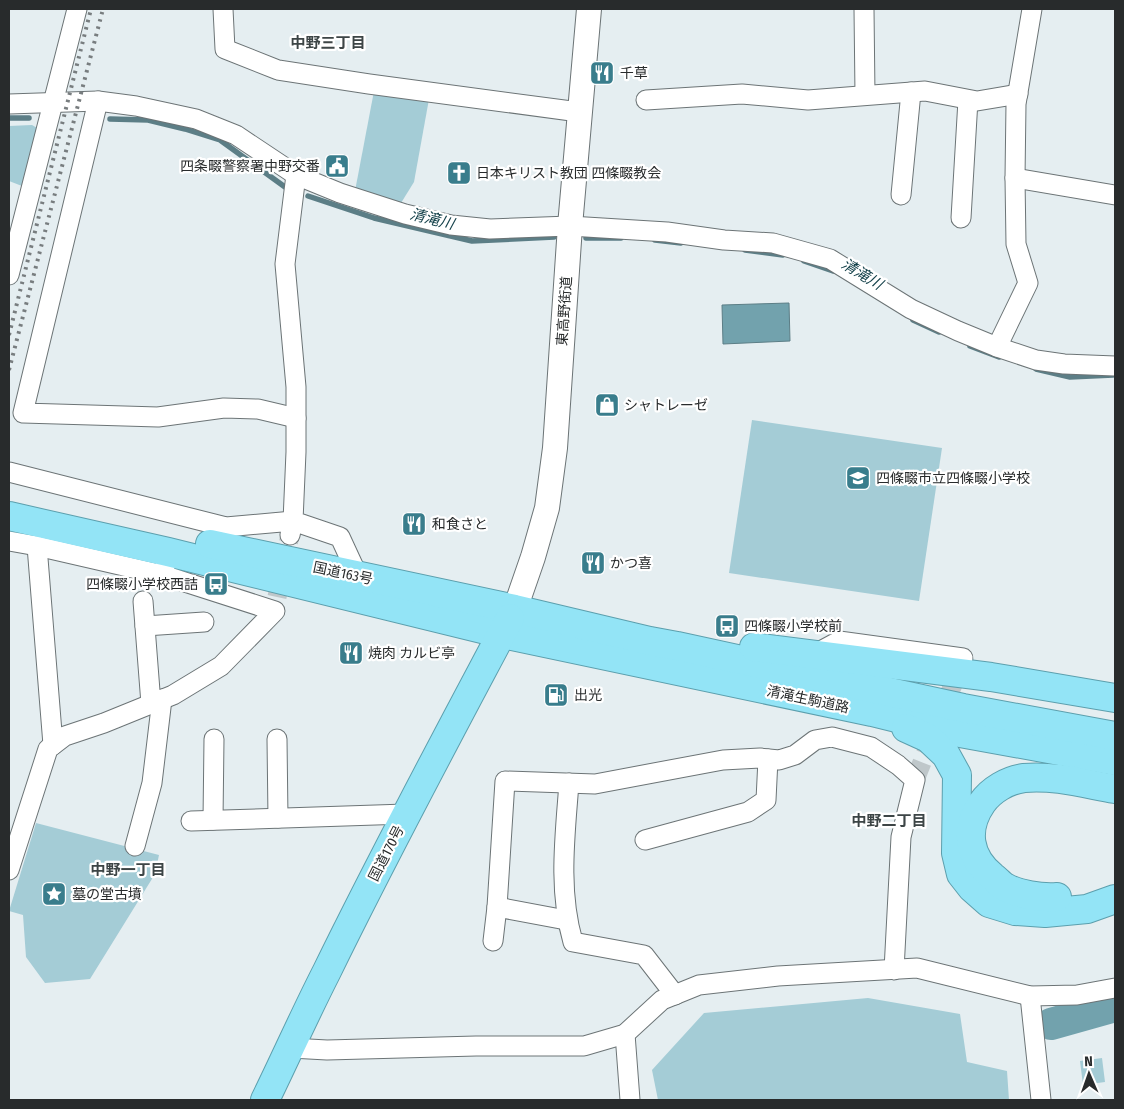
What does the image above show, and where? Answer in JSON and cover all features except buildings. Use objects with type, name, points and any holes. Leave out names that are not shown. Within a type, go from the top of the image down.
[{"type":"highway","name":"国道163号","points":[[9,500],[515,609],[677,646]]},
{"type":"highway","name":"国道163号","points":[[9,516],[165,564],[502,634]]},
{"type":"highway","name":"国道170号","points":[[265,1100],[326,972],[406,814],[515,609]]},
{"type":"highway","name":"清滝生駒道路","points":[[502,634],[872,712],[949,731],[1115,761]]},
{"type":"highway","name":"清滝生駒道路","points":[[677,646],[954,706],[1115,736]]},
{"type":"highway","points":[[677,646],[754,647],[815,654],[991,677],[1115,698]]},
{"type":"highway","points":[[872,712],[928,738],[946,754],[957,776],[956,853],[961,874],[972,888],[989,903],[1015,911],[1044,913],[1087,909],[1115,900]]},
{"type":"highway","points":[[1115,790],[1049,778],[1022,778],[1003,785],[988,796],[975,814],[970,836],[974,856],[985,871],[1005,887],[1040,898],[1115,893]]},
{"type":"street","points":[[9,275],[77,9]]},
{"type":"street","points":[[223,9],[225,49],[278,70],[345,81],[579,112]]},
{"type":"street","name":"東高野街道","points":[[515,609],[547,508],[553,465],[579,112],[589,9]]},
{"type":"street","points":[[864,9],[865,96]]},
{"type":"street","points":[[997,347],[1028,283],[1016,244],[1016,104],[1032,9]]},
{"type":"street","points":[[646,100],[742,94],[808,100],[925,91],[977,101],[1018,94]]},
{"type":"street","points":[[901,195],[911,92]]},
{"type":"street","points":[[961,218],[968,100]]},
{"type":"street","points":[[98,101],[23,412],[158,417],[224,408],[258,409],[296,418]]},
{"type":"street","points":[[9,104],[98,101],[136,106],[196,120],[236,135],[296,175],[358,199],[404,214],[451,225],[490,229],[570,226],[667,232],[724,240],[773,243],[830,259],[911,309],[997,347],[1036,360],[1064,364],[1115,366]]},
{"type":"street","points":[[291,528],[296,387],[285,264],[296,175]]},
{"type":"street","points":[[1015,178],[1115,195]]},
{"type":"street","points":[[9,472],[226,527],[291,528],[340,537],[358,576]]},
{"type":"street","points":[[9,541],[165,564],[276,604],[221,666],[173,695],[104,723],[65,736],[48,749],[9,870]]},
{"type":"street","points":[[37,546],[53,745]]},
{"type":"street","points":[[135,846],[152,783],[156,702],[143,601]]},
{"type":"street","points":[[145,626],[204,622]]},
{"type":"street","points":[[815,654],[839,641],[963,658]]},
{"type":"street","points":[[493,941],[505,781],[595,784],[723,760],[760,758],[779,760],[795,756],[815,740],[832,737],[871,747],[898,765],[914,780],[901,837],[894,970]]},
{"type":"street","points":[[277,739],[278,818]]},
{"type":"street","points":[[214,740],[214,820]]},
{"type":"street","points":[[645,840],[748,812],[766,800],[768,759]]},
{"type":"street","points":[[570,783],[563,871],[566,920],[573,942],[644,955],[675,995]]},
{"type":"street","points":[[191,820],[406,814]]},
{"type":"street","points":[[497,907],[566,920]]},
{"type":"street","points":[[291,1048],[327,1050],[476,1046],[584,1046],[624,1034],[662,1000],[699,984],[778,976],[917,968],[1030,996],[1077,996],[1115,988]]},
{"type":"street","points":[[1030,996],[1041,1100]]},
{"type":"street","points":[[624,1034],[630,1100]]},
{"type":"shaded area","points":[[374,91],[429,99],[414,182],[401,203],[355,191]]},
{"type":"shaded area","points":[[32,125],[39,129],[22,186],[9,181],[9,126]]},
{"type":"shaded area","points":[[789,303],[790,341],[723,344],[722,305]]},
{"type":"shaded area","points":[[752,420],[942,448],[919,601],[729,573]]},
{"type":"shaded area","points":[[36,823],[159,855],[155,874],[90,979],[45,983],[26,957],[23,915],[9,911]]},
{"type":"shaded area","points":[[868,998],[960,1014],[967,1062],[1007,1071],[1009,1100],[658,1100],[652,1070],[704,1013]]},
{"type":"shaded area","points":[[1102,1058],[1105,1082],[1083,1085],[1080,1061]]},
{"type":"waterway","name":"清滝川","points":[[9,118],[29,118]]},
{"type":"waterway","name":"清滝川","points":[[110,119],[148,120],[220,140],[285,187]]},
{"type":"waterway","name":"清滝川","points":[[308,196],[374,218],[472,241],[554,237]]},
{"type":"waterway","name":"清滝川","points":[[586,238],[621,238]]},
{"type":"waterway","name":"清滝川","points":[[655,240],[681,243]]},
{"type":"waterway","name":"清滝川","points":[[745,250],[783,255]]},
{"type":"waterway","name":"清滝川","points":[[804,261],[833,271]]},
{"type":"waterway","name":"清滝川","points":[[913,320],[939,332]]},
{"type":"waterway","name":"清滝川","points":[[970,346],[999,357]]},
{"type":"waterway","name":"清滝川","points":[[1036,369],[1070,377],[1113,375]]},
{"type":"waterway","points":[[1051,1024],[1115,1006]]},
{"type":"tunnel","points":[[277,597],[290,535]]},
{"type":"tunnel","points":[[915,780],[962,662]]},
{"type":"railway","points":[[9,335],[91,9]]},
{"type":"railway","points":[[9,370],[103,9]]},
{"type":"place","name":"千草","points":[[602,73]]},
{"type":"place","name":"四条畷警察署中野交番","points":[[337,166]]},
{"type":"place","name":"日本キリスト教団 四條畷教会","points":[[459,173]]},
{"type":"place","name":"シャトレーゼ","points":[[607,405]]},
{"type":"place","name":"四條畷市立四條畷小学校","points":[[858,478]]},
{"type":"place","name":"和食さと","points":[[414,524]]},
{"type":"place","name":"かつ喜","points":[[593,563]]},
{"type":"place","name":"四條畷小学校西詰","points":[[216,584]]},
{"type":"place","name":"四條畷小学校前","points":[[727,626]]},
{"type":"place","name":"焼肉 カルビ亭","points":[[351,653]]},
{"type":"place","name":"出光","points":[[556,695]]},
{"type":"place","name":"墓の堂古墳","points":[[54,894]]},
{"type":"district","name":"中野三丁目","points":[[328,43]]},
{"type":"district","name":"中野二丁目","points":[[889,821]]},
{"type":"district","name":"中野一丁目","points":[[128,870]]}]
